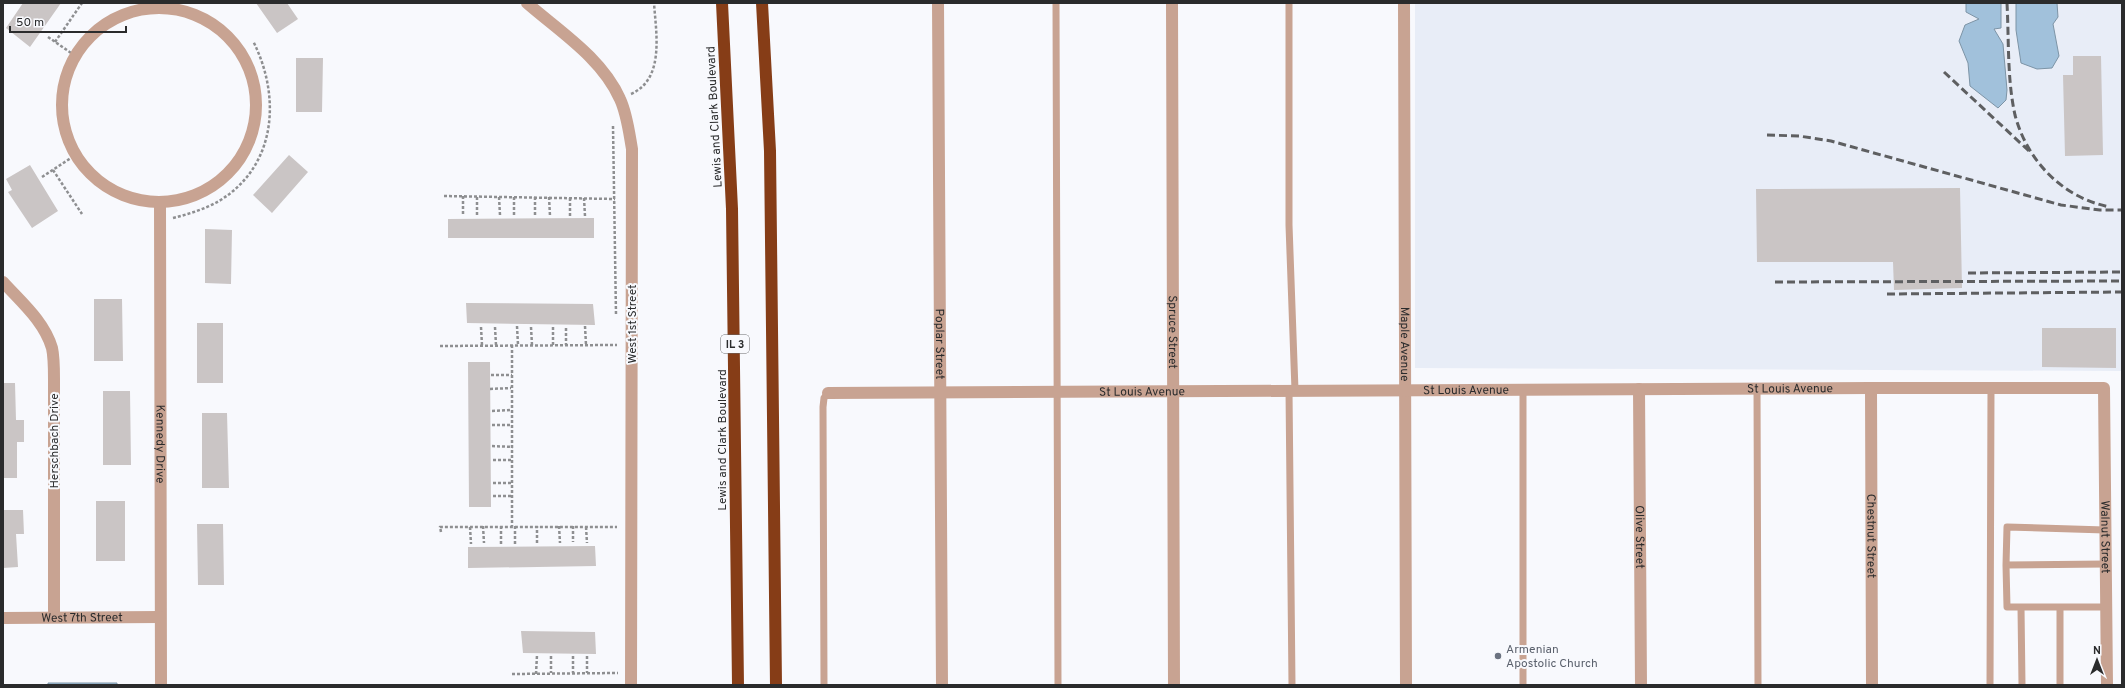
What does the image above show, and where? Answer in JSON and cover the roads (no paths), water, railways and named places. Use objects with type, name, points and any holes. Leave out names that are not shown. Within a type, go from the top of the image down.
[{"type":"highway","name":"Lewis and Clark Boulevard","points":[[722,3],[732,216],[738,685]]},
{"type":"highway","points":[[762,3],[770,159],[776,685]]},
{"type":"street","name":"West 1st Street","points":[[527,3],[594,62],[609,80],[620,99],[627,120],[632,149],[631,685]]},
{"type":"street","name":"Poplar Street","points":[[938,3],[942,685]]},
{"type":"street","name":"Spruce Street","points":[[1172,3],[1174,685]]},
{"type":"street","name":"Maple Avenue","points":[[1404,3],[1406,685]]},
{"type":"street","points":[[175,10],[190,13],[203,19],[223,32],[243,57],[252,79],[255,105],[252,131],[241,157],[226,176],[198,193],[178,200],[160,202],[136,199],[110,188],[84,170],[74,156],[67,142],[63,106],[64,86],[74,55],[87,39],[107,23],[133,12],[175,10]]},
{"type":"street","name":"Kennedy Drive","points":[[160,202],[161,685]]},
{"type":"street","name":"Herschbach Drive","points":[[3,282],[31,313],[46,334],[52,349],[54,379],[54,616]]},
{"type":"street","name":"Chestnut Street","points":[[1871,388],[1872,685]]},
{"type":"street","name":"St Louis Avenue","points":[[828,393],[1173,390],[2104,388]]},
{"type":"street","name":"Walnut Street","points":[[2104,388],[2107,685]]},
{"type":"street","name":"Olive Street","points":[[1639,389],[1641,685]]},
{"type":"street","name":"West 7th Street","points":[[3,618],[54,616],[160,616]]},
{"type":"lane","points":[[1056,3],[1058,685]]},
{"type":"lane","points":[[1289,3],[1289,225],[1292,390],[1292,685]]},
{"type":"lane","points":[[1757,388],[1758,685]]},
{"type":"lane","points":[[1990,685],[1991,388]]},
{"type":"lane","points":[[1524,389],[1524,685]]},
{"type":"lane","points":[[824,685],[823,407],[824,398],[828,393]]},
{"type":"lane","points":[[2105,530],[2007,527],[2006,565],[2007,607],[2106,607]]},
{"type":"lane","points":[[2006,565],[2106,564]]},
{"type":"lane","points":[[2021,607],[2022,685]]},
{"type":"lane","points":[[2060,607],[2060,685]]},
{"type":"water","points":[[1966,3],[2001,3],[2001,28],[1994,29],[2003,44],[2007,90],[2006,100],[1998,108],[1970,86],[1968,63],[1959,41],[1965,25],[1979,19],[1966,12]]},
{"type":"water","points":[[2016,3],[2057,3],[2058,17],[2053,24],[2059,56],[2052,68],[2037,69],[2021,63],[2016,30]]},
{"type":"water","points":[[48,683],[117,683],[117,685],[48,685]]},
{"type":"railway","points":[[2007,3],[2009,73],[2012,101],[2015,115],[2028,148],[2049,175],[2062,186],[2077,195],[2110,207]]},
{"type":"railway","points":[[1944,72],[2029,151]]},
{"type":"railway","points":[[1767,135],[1799,136],[1831,141],[2061,205],[2100,210],[2122,210]]},
{"type":"railway","points":[[1968,273],[2122,272]]},
{"type":"railway","points":[[1775,282],[2122,281]]},
{"type":"railway","points":[[1887,294],[2122,292]]},
{"type":"place","name":"Armenian Apostolic Church","points":[[1498,656]]}]
